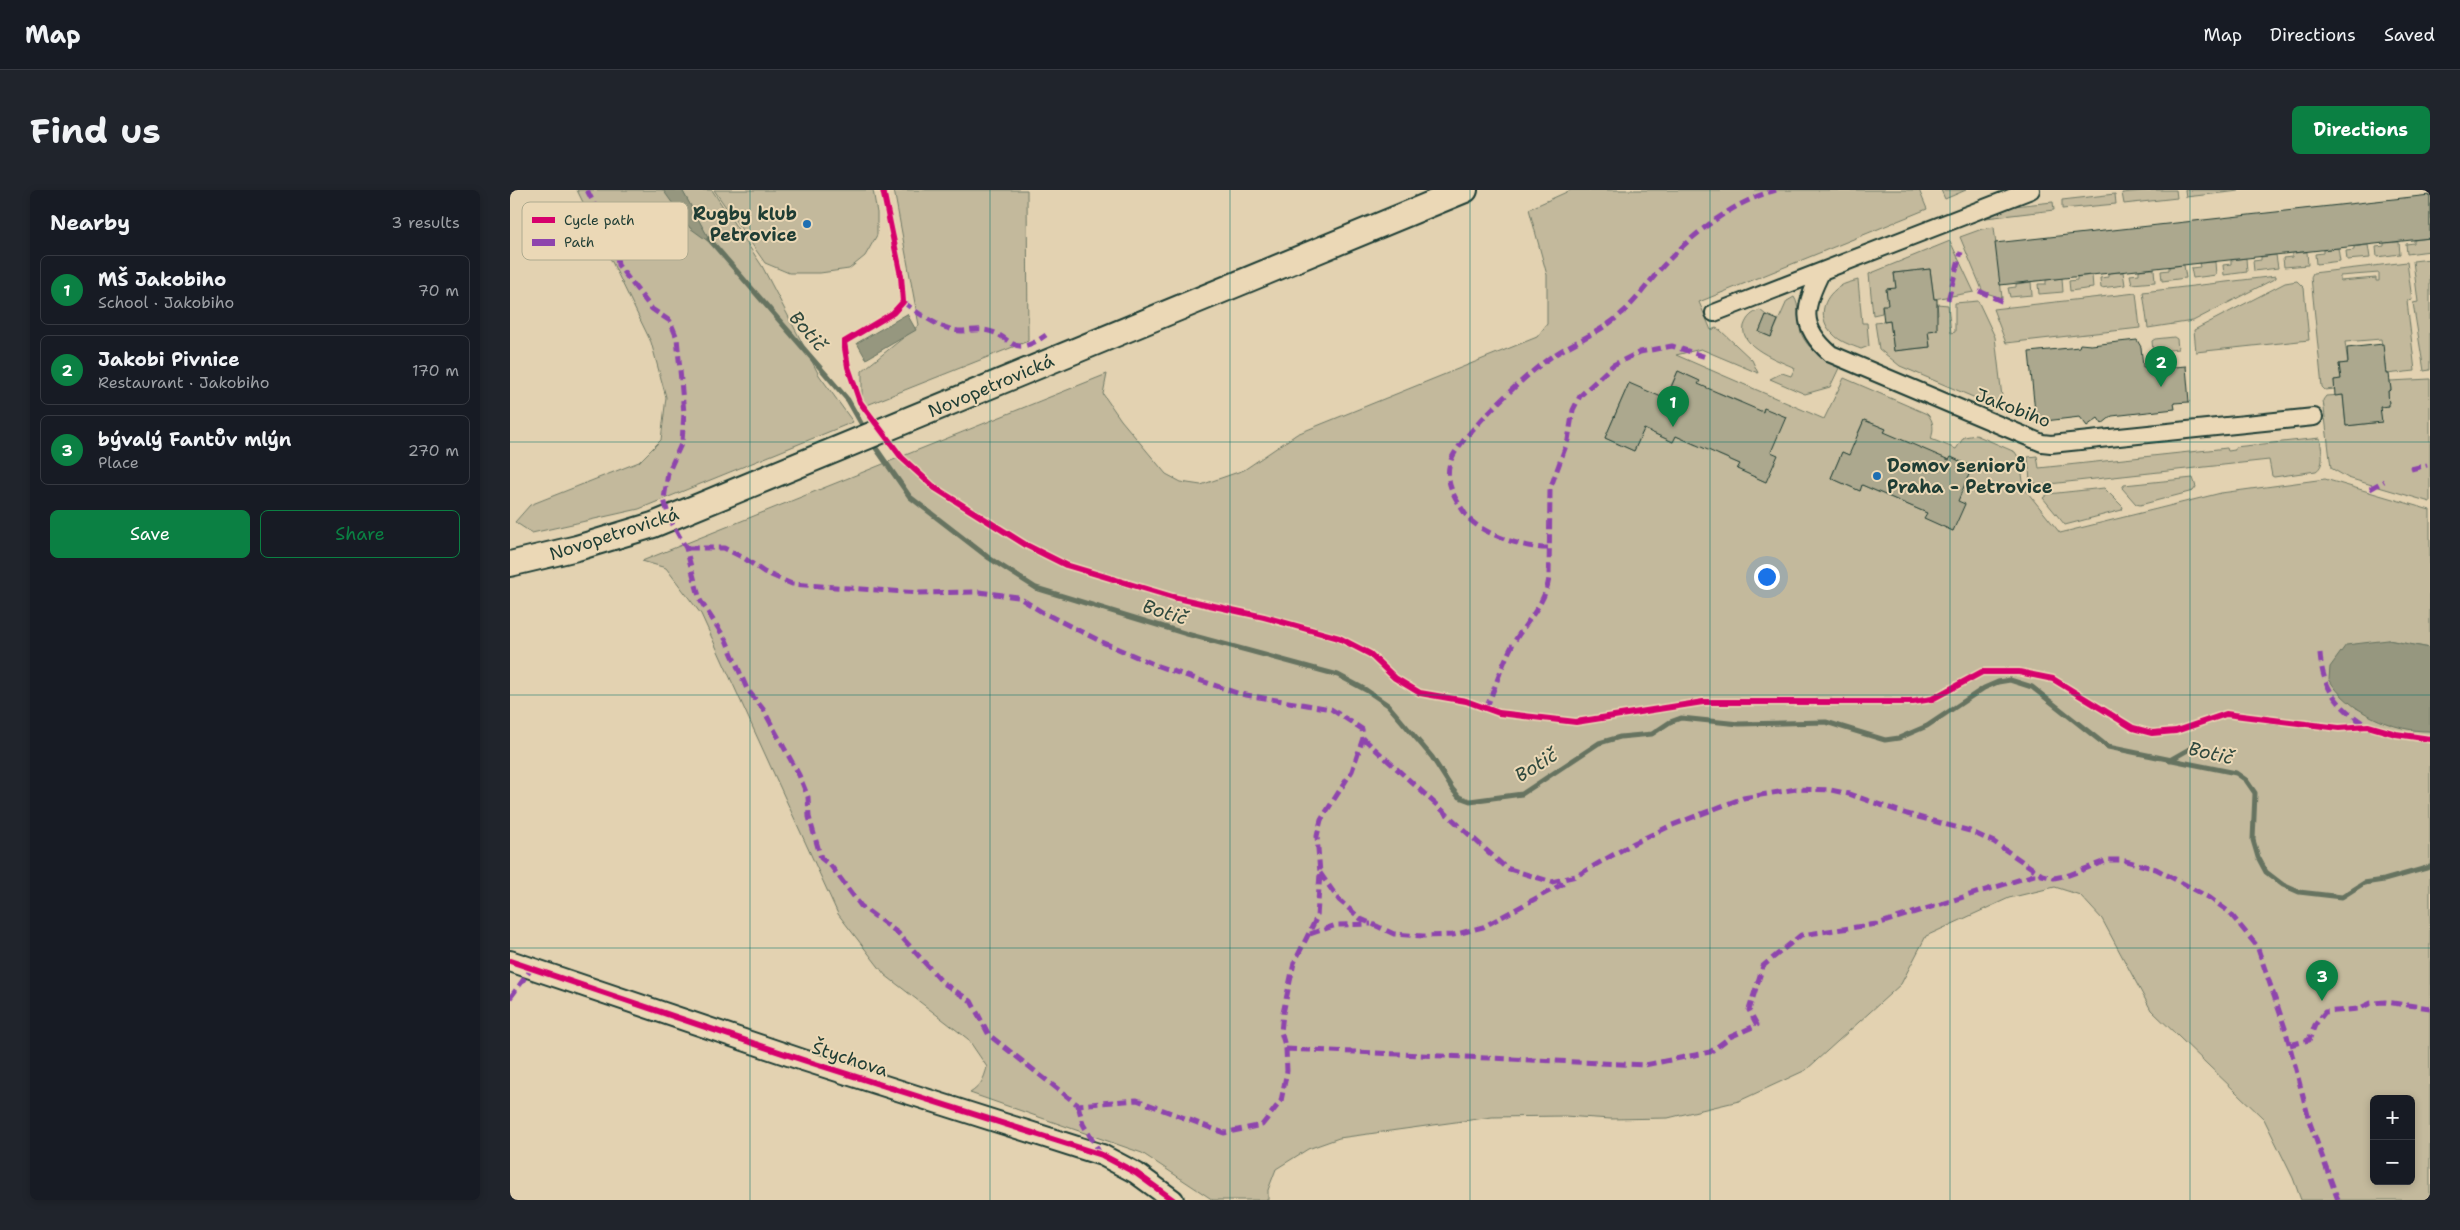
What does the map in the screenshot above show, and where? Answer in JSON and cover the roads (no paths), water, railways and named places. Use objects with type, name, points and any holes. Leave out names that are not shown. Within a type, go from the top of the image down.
[{"type":"main road","name":"Novopetrovická","points":[[510,564],[577,548],[653,524],[804,464],[1465,190]]},
{"type":"street","points":[[1714,312],[2031,190]]},
{"type":"street","name":"Jakobiho","points":[[1822,271],[1810,296],[1807,319],[1811,333],[1817,342],[1831,354],[2042,443],[2051,444],[2314,416]]},
{"type":"street","name":"Štychova","points":[[510,961],[803,1060],[1102,1155],[1136,1173],[1173,1200]]},
{"type":"waterway","name":"Botič","points":[[709,239],[848,400],[866,432]]},
{"type":"waterway","name":"Botič","points":[[871,441],[910,497],[989,558],[1036,588],[1187,634],[1338,675],[1366,690],[1388,705],[1432,757],[1453,790],[1459,797],[1470,801],[1522,794],[1599,743],[1620,737],[1652,734],[1670,722],[1681,718],[1739,724],[1826,722],[1885,740],[1899,738],[1927,726],[1984,688],[1998,682],[2010,680],[2032,687],[2108,747],[2236,773],[2246,780],[2255,793],[2253,840],[2258,857],[2266,872],[2283,885],[2299,892],[2342,897],[2364,883],[2384,880],[2430,867]]},
{"type":"waterway","points":[[2170,760],[2200,743]]},
{"type":"place","name":"Rugby klub Petrovice","points":[[807,224]]},
{"type":"place","name":"Jakobi Pivnice","points":[[2161,387]]},
{"type":"place","name":"MŠ Jakobiho","points":[[1673,427]]},
{"type":"place","name":"Domov seniorů Praha - Petrovice","points":[[1877,476]]},
{"type":"place","name":"bývalý Fantův mlýn","points":[[2322,1001]]}]
